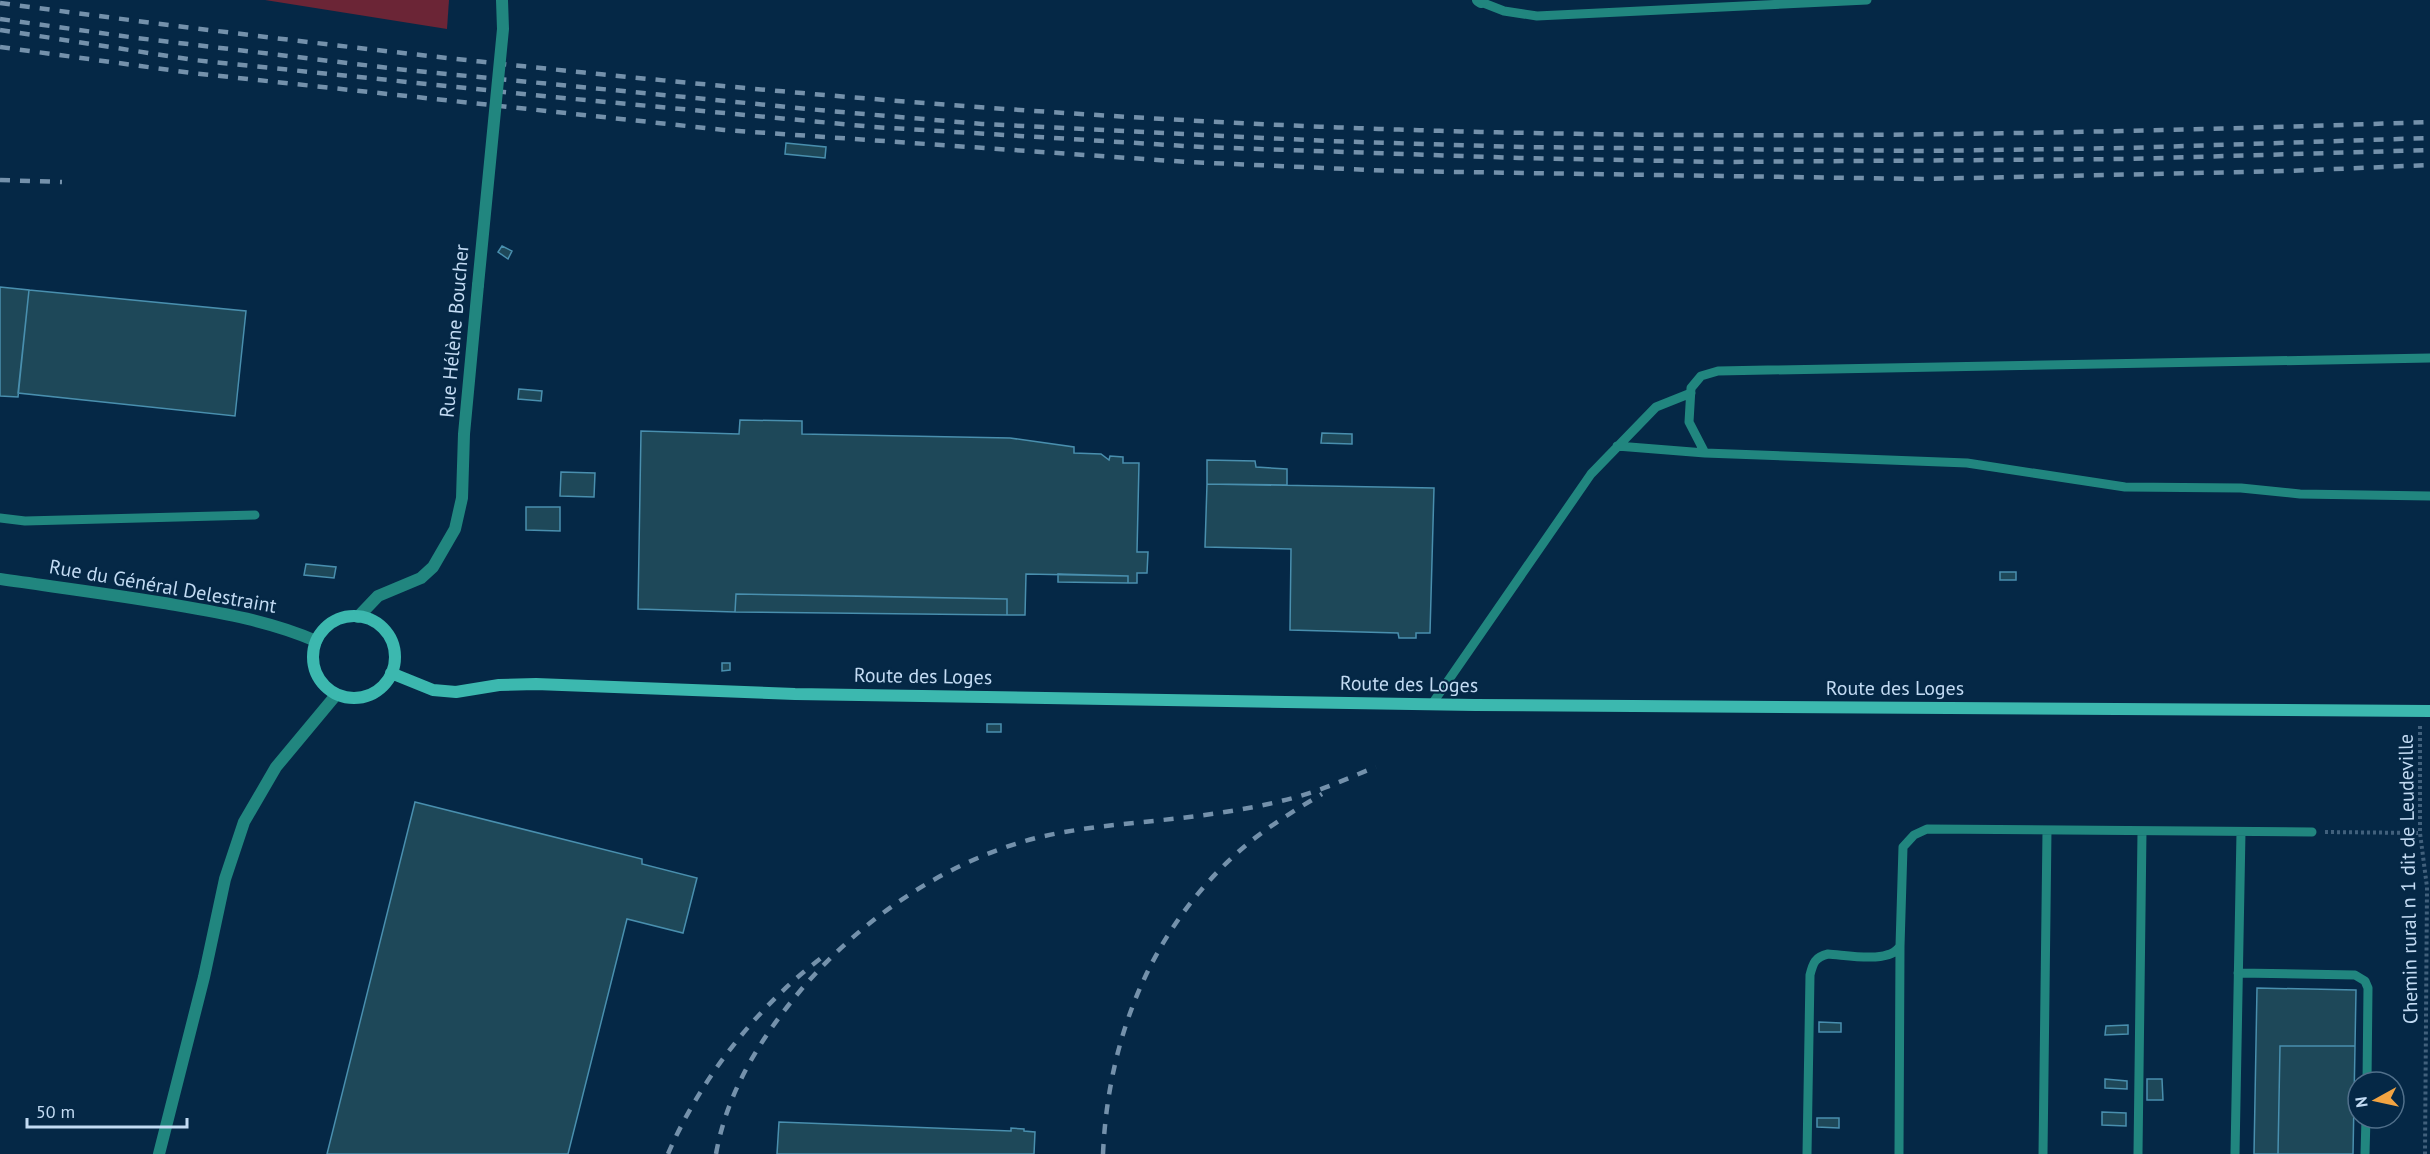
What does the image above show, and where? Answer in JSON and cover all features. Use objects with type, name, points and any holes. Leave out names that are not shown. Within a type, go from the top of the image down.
[{"type":"street","name":"Rue Hélène Boucher","points":[[358,617],[378,596],[421,578],[433,567],[454,529],[462,498],[464,434],[503,29],[502,0]]},
{"type":"street","name":"Rue du Général Delestraint","points":[[0,579],[247,618],[288,629],[316,641]]},
{"type":"street","points":[[358,617],[368,619],[383,628],[393,645],[394,666],[388,680],[376,692],[356,699],[336,695],[324,685],[317,676],[313,663],[316,641],[323,630],[340,619],[358,617]]},
{"type":"street","name":"Route des Loges","points":[[391,673],[433,690],[456,692],[499,685],[536,684],[795,694],[1432,704],[2425,711]]},
{"type":"street","points":[[159,1154],[204,977],[225,879],[244,822],[276,767],[336,695]]},
{"type":"lane","points":[[1480,1],[1504,11],[1537,16],[1866,0]]},
{"type":"lane","points":[[1705,453],[1689,422],[1691,393],[1701,376],[1718,371],[2430,358]]},
{"type":"lane","points":[[1432,704],[1580,489],[1617,446],[1656,407],[1691,393]]},
{"type":"lane","points":[[1617,446],[1705,453],[1967,463],[2125,487],[2241,488],[2300,494],[2430,496]]},
{"type":"lane","points":[[2394,496],[2430,490]]},
{"type":"lane","points":[[0,518],[25,521],[255,515]]},
{"type":"lane","points":[[1899,1154],[1900,946],[1904,847],[1914,835],[1927,829],[2312,832]]},
{"type":"lane","points":[[2043,1154],[2047,830]]},
{"type":"lane","points":[[2138,1154],[2142,831]]},
{"type":"lane","points":[[2235,1154],[2241,832]]},
{"type":"lane","points":[[1807,1154],[1810,975],[1813,963],[1820,956],[1828,954],[1886,957],[1897,952],[1900,946]]},
{"type":"lane","points":[[2238,973],[2355,975],[2365,981],[2368,988],[2367,1070]]},
{"type":"lane","points":[[2365,1154],[2366,1130]]},
{"type":"path","name":"Chemin rural n 1 dit de Leudeville","points":[[2425,711],[2420,833],[2427,887],[2425,1154]]},
{"type":"path","points":[[2312,832],[2420,833]]},
{"type":"shaded area","points":[[265,0],[449,0],[447,29]]},
{"type":"building","points":[[786,143],[826,147],[825,158],[785,154]]},
{"type":"building","points":[[502,246],[512,251],[508,259],[498,252]]},
{"type":"building","points":[[0,287],[29,290],[18,397],[0,396]]},
{"type":"building","points":[[29,290],[246,311],[235,416],[18,393]]},
{"type":"building","points":[[519,389],[542,391],[541,401],[518,399]]},
{"type":"building","points":[[740,420],[802,421],[802,434],[1010,438],[1074,447],[1074,453],[1101,454],[1109,460],[1110,456],[1123,457],[1123,463],[1139,463],[1137,552],[1148,552],[1147,573],[1137,573],[1137,583],[1128,583],[1128,576],[1026,574],[1025,615],[1007,615],[1007,599],[736,594],[735,612],[638,609],[641,431],[739,434]]},
{"type":"building","points":[[1322,433],[1352,434],[1352,444],[1321,443]]},
{"type":"building","points":[[1207,460],[1255,461],[1256,467],[1287,469],[1287,485],[1207,484]]},
{"type":"building","points":[[561,472],[595,473],[594,497],[560,496]]},
{"type":"building","points":[[1207,484],[1434,488],[1430,633],[1416,633],[1416,638],[1399,638],[1398,633],[1290,630],[1291,549],[1205,547]]},
{"type":"building","points":[[526,507],[560,507],[560,531],[526,530]]},
{"type":"building","points":[[306,564],[336,567],[334,578],[304,575]]},
{"type":"building","points":[[2000,572],[2016,572],[2016,580],[2000,580]]},
{"type":"building","points":[[1058,574],[1128,576],[1128,583],[1058,582]]},
{"type":"building","points":[[736,594],[1007,599],[1007,615],[735,612]]},
{"type":"building","points":[[722,663],[730,663],[730,670],[722,671]]},
{"type":"building","points":[[987,724],[1001,724],[1001,732],[987,732]]},
{"type":"building","points":[[415,802],[642,859],[642,864],[697,878],[683,933],[627,919],[568,1154],[327,1154]]},
{"type":"building","points":[[2257,988],[2356,990],[2355,1046],[2280,1046],[2278,1154],[2254,1154]]},
{"type":"building","points":[[1819,1022],[1841,1023],[1841,1032],[1819,1032]]},
{"type":"building","points":[[2128,1025],[2128,1034],[2105,1035],[2106,1026]]},
{"type":"building","points":[[2280,1046],[2355,1046],[2355,1070],[2346,1070],[2346,1130],[2353,1130],[2353,1154],[2278,1154]]},
{"type":"building","points":[[2105,1079],[2127,1081],[2127,1089],[2105,1088]]},
{"type":"building","points":[[2147,1079],[2162,1079],[2163,1100],[2147,1100]]},
{"type":"building","points":[[2102,1112],[2126,1113],[2126,1126],[2102,1125]]},
{"type":"building","points":[[1817,1118],[1839,1118],[1839,1128],[1817,1127]]},
{"type":"building","points":[[779,1122],[1011,1131],[1011,1128],[1024,1129],[1024,1131],[1035,1132],[1034,1154],[777,1154]]},
{"type":"railway","points":[[0,3],[325,44],[650,79],[977,107],[1140,118],[1445,131],[1726,135],[2008,133],[2430,122]]},
{"type":"railway","points":[[0,19],[406,70],[829,111],[982,124],[1327,141],[1521,147],[1924,151],[2126,148],[2430,138]]},
{"type":"railway","points":[[0,30],[194,60],[553,97],[874,127],[1202,147],[1519,158],[1721,162],[2126,159],[2430,150]]},
{"type":"railway","points":[[0,47],[192,73],[724,130],[1187,162],[1393,171],[1923,179],[2289,171],[2430,165]]},
{"type":"railway","points":[[0,180],[62,182]]},
{"type":"railway","points":[[716,1154],[721,1131],[737,1088],[759,1047],[785,1009],[850,940],[906,896],[969,862],[1036,838],[1096,827],[1256,807],[1313,792],[1376,767]]},
{"type":"railway","points":[[1103,1154],[1114,1070],[1125,1029],[1139,990],[1157,953],[1180,918],[1206,885],[1236,854],[1267,829],[1322,794]]},
{"type":"railway","points":[[668,1154],[697,1098],[734,1045],[777,997],[824,956]]}]
